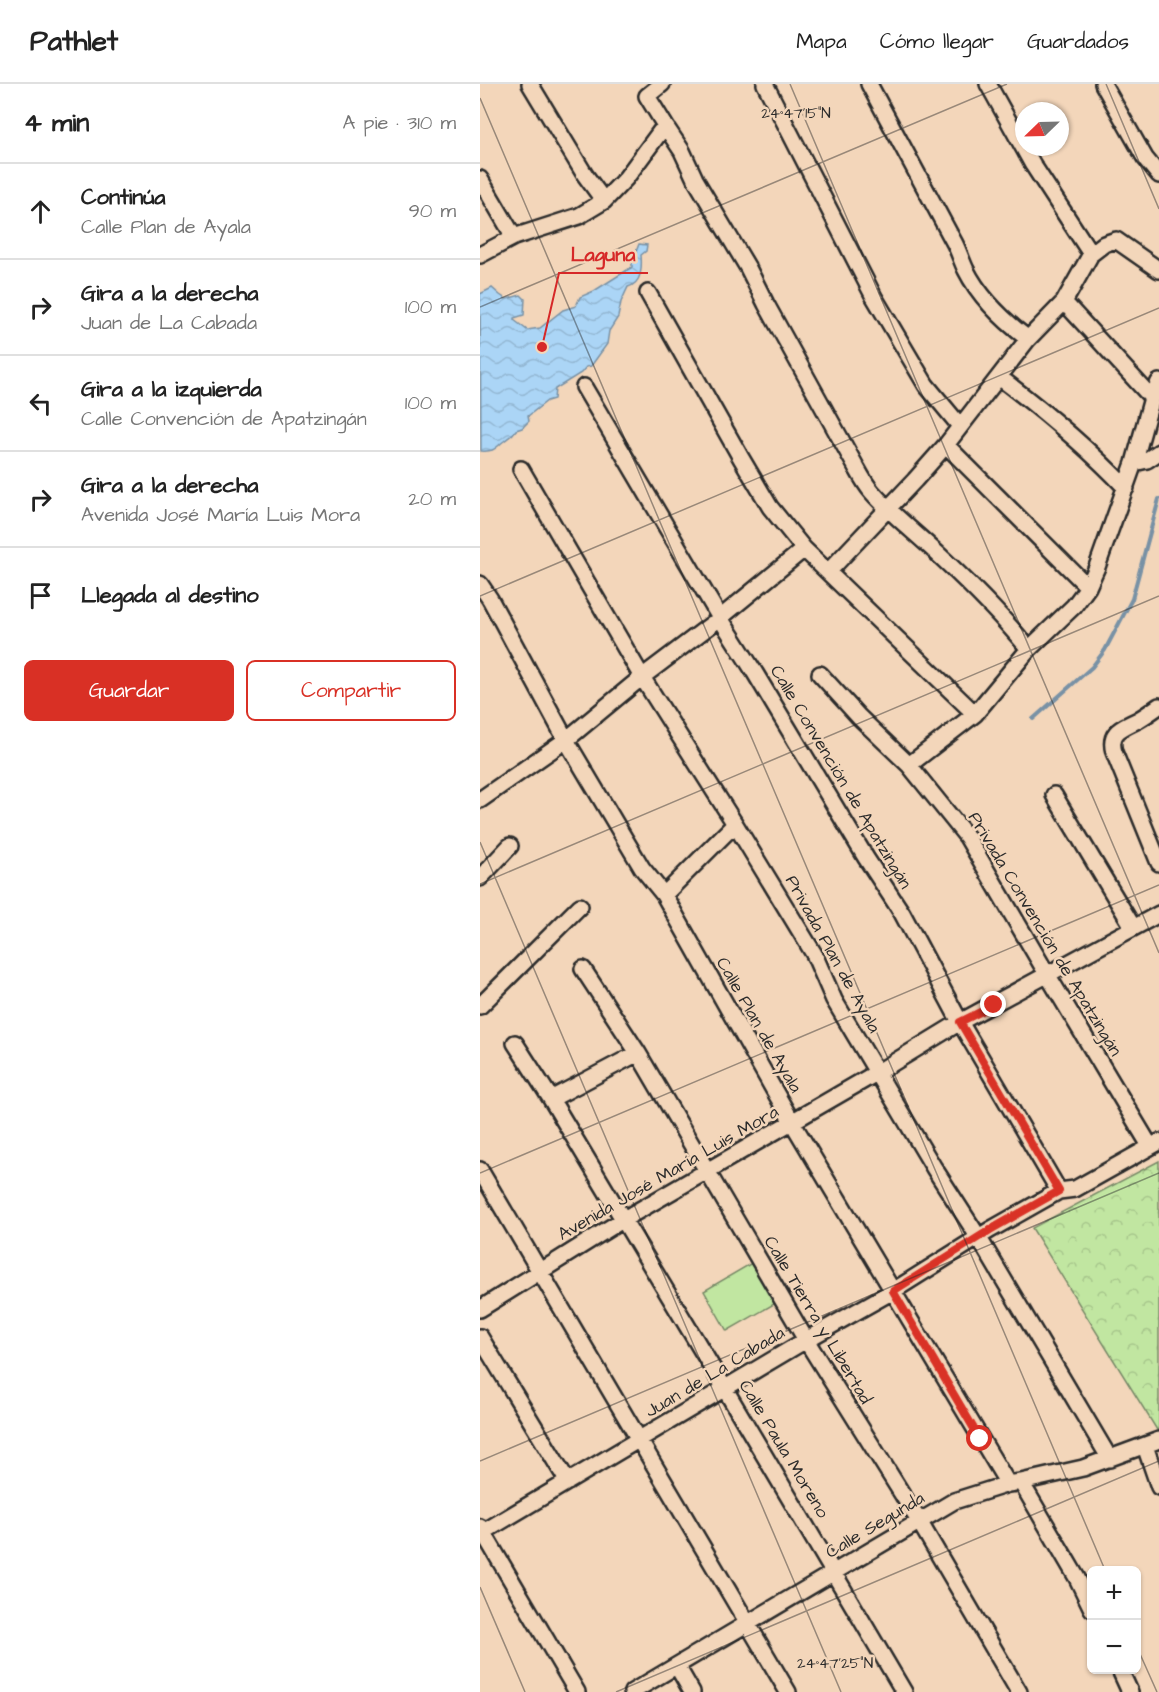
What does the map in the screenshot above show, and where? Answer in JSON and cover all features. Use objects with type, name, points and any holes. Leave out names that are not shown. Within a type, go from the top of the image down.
[{"type":"street","points":[[530,84],[585,175],[604,201]]},
{"type":"street","points":[[662,84],[644,90],[748,268],[855,465],[871,490],[888,509],[981,596],[1029,650]]},
{"type":"street","points":[[765,84],[874,297],[926,385],[960,426]]},
{"type":"street","points":[[869,84],[955,244],[966,271],[986,301],[1028,339]]},
{"type":"street","points":[[988,84],[1033,165],[1091,254]]},
{"type":"street","points":[[1103,84],[1145,158],[1159,175]]},
{"type":"street","points":[[480,255],[514,237],[579,216],[604,201],[626,178],[666,127]]},
{"type":"street","points":[[480,179],[514,237]]},
{"type":"street","points":[[829,571],[946,445],[1028,339],[1064,302],[1091,254],[1104,244],[1116,240],[1159,270]]},
{"type":"street","points":[[648,292],[770,507],[804,549],[975,714]]},
{"type":"street","points":[[1064,302],[1152,398]]},
{"type":"street","points":[[999,376],[1040,408],[1126,488]]},
{"type":"street","points":[[909,765],[975,714],[1029,650],[1074,606],[1088,587],[1126,488],[1152,398],[1159,382]]},
{"type":"street","name":"Calle Convención de Apatzingán","points":[[584,387],[720,618],[902,913],[960,1022],[1059,1191]]},
{"type":"street","points":[[946,445],[1088,587]]},
{"type":"street","points":[[1134,464],[1147,460],[1159,452]]},
{"type":"street","name":"Privada Plan de Ayala","points":[[521,470],[642,677],[814,954],[834,1000],[1110,1459]]},
{"type":"street","points":[[482,795],[566,740],[804,549]]},
{"type":"street","name":"Calle Plan de Ayala","points":[[480,584],[566,740],[642,868],[664,896],[792,1122],[893,1291],[1077,1578],[1087,1598]]},
{"type":"street","name":"Privada Convención de Apatzingán","points":[[820,674],[859,717],[909,765],[967,837],[1047,974],[1155,1144]]},
{"type":"street","points":[[1159,706],[1136,722],[1126,725],[1117,732],[1113,739],[1114,752],[1159,863]]},
{"type":"street","points":[[1054,795],[1133,927]]},
{"type":"street","points":[[664,896],[735,824]]},
{"type":"street","points":[[480,878],[510,846]]},
{"type":"street","points":[[480,1006],[580,906]]},
{"type":"street","name":"Avenida José María Luis Mora","points":[[480,1309],[624,1219],[960,1022],[1159,914]]},
{"type":"street","name":"Calle Tierra y Libertad","points":[[583,969],[638,1053],[806,1340],[919,1521],[1019,1692]]},
{"type":"street","name":"Calle Paula Moreno","points":[[516,1043],[624,1219],[904,1692]]},
{"type":"street","points":[[551,1099],[638,1053]]},
{"type":"street","name":"Juan de La Cabada","points":[[481,1531],[893,1291],[1059,1191],[1075,1189],[1155,1144]]},
{"type":"street","points":[[480,1170],[788,1692]]},
{"type":"street","points":[[480,1337],[568,1482]]},
{"type":"street","points":[[1152,1443],[1159,1487]]},
{"type":"street","name":"Calle Segunda","points":[[632,1692],[954,1501],[1015,1483],[1083,1468],[1152,1443]]},
{"type":"street","points":[[481,1531],[577,1692]]},
{"type":"street","points":[[677,1666],[692,1692]]},
{"type":"street","points":[[1122,1674],[1130,1692]]},
{"type":"green space","points":[[1159,1161],[1159,1429],[1157,1430],[1032,1228]]},
{"type":"green space","points":[[757,1260],[781,1300],[727,1331],[704,1291]]},
{"type":"water","points":[[639,244],[647,245],[646,251],[641,255],[639,279],[628,287],[621,302],[618,317],[609,331],[607,344],[591,366],[586,367],[581,373],[555,389],[554,399],[547,401],[528,416],[529,421],[522,428],[516,430],[494,449],[481,451],[480,294],[492,288],[506,299],[521,295],[525,299],[524,315],[514,320],[527,330],[540,328],[563,310],[576,306],[580,297],[632,267]]},
{"type":"waterway","points":[[1033,719],[1092,667],[1105,650],[1132,599],[1159,499]]},
{"type":"place","name":"Laguna","points":[[542,347]]},
{"type":"route","points":[[980,1439],[893,1291],[990,1230],[1059,1191],[960,1022],[994,1005]]}]
